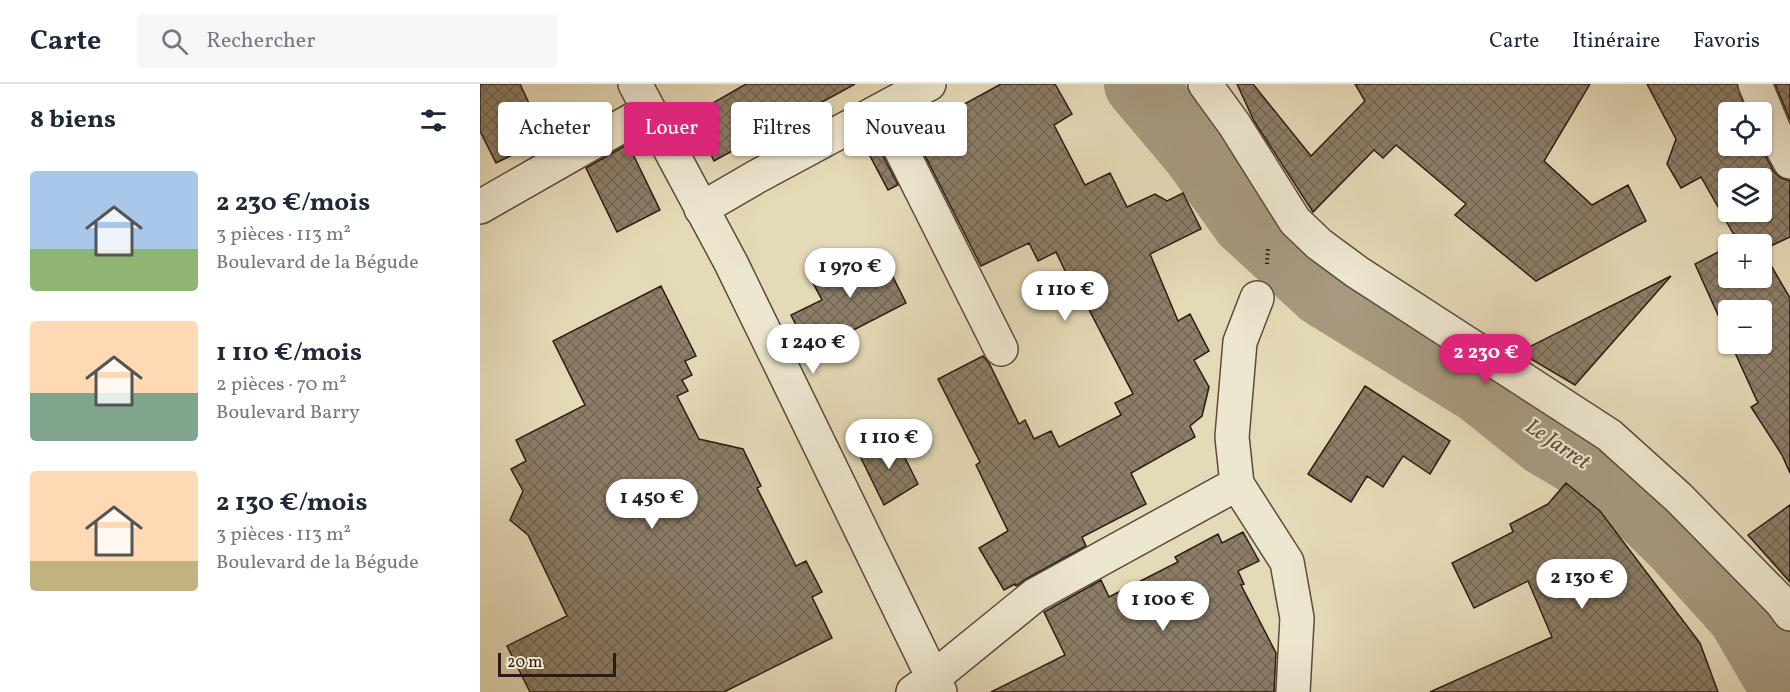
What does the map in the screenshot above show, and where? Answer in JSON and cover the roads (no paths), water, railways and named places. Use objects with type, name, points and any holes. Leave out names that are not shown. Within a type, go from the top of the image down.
[{"type":"street","points":[[896,102],[929,84]]},
{"type":"street","points":[[1205,84],[1234,124],[1295,221],[1319,244],[1357,272],[1609,435],[1678,498],[1782,603],[1790,614]]},
{"type":"street","points":[[1755,84],[1779,142],[1790,162]]},
{"type":"street","points":[[480,207],[641,97],[731,263],[929,687],[1035,595],[1237,483]]},
{"type":"street","points":[[702,209],[844,130]]},
{"type":"street","points":[[904,156],[1001,349]]},
{"type":"street","points":[[1257,298],[1240,342],[1232,437],[1237,483],[1287,562],[1297,618],[1293,692]]},
{"type":"waterway","name":"Le Jarret","points":[[1139,84],[1198,154],[1246,221],[1323,292],[1480,389],[1545,441],[1616,483],[1678,544],[1742,615],[1787,692]]}]
